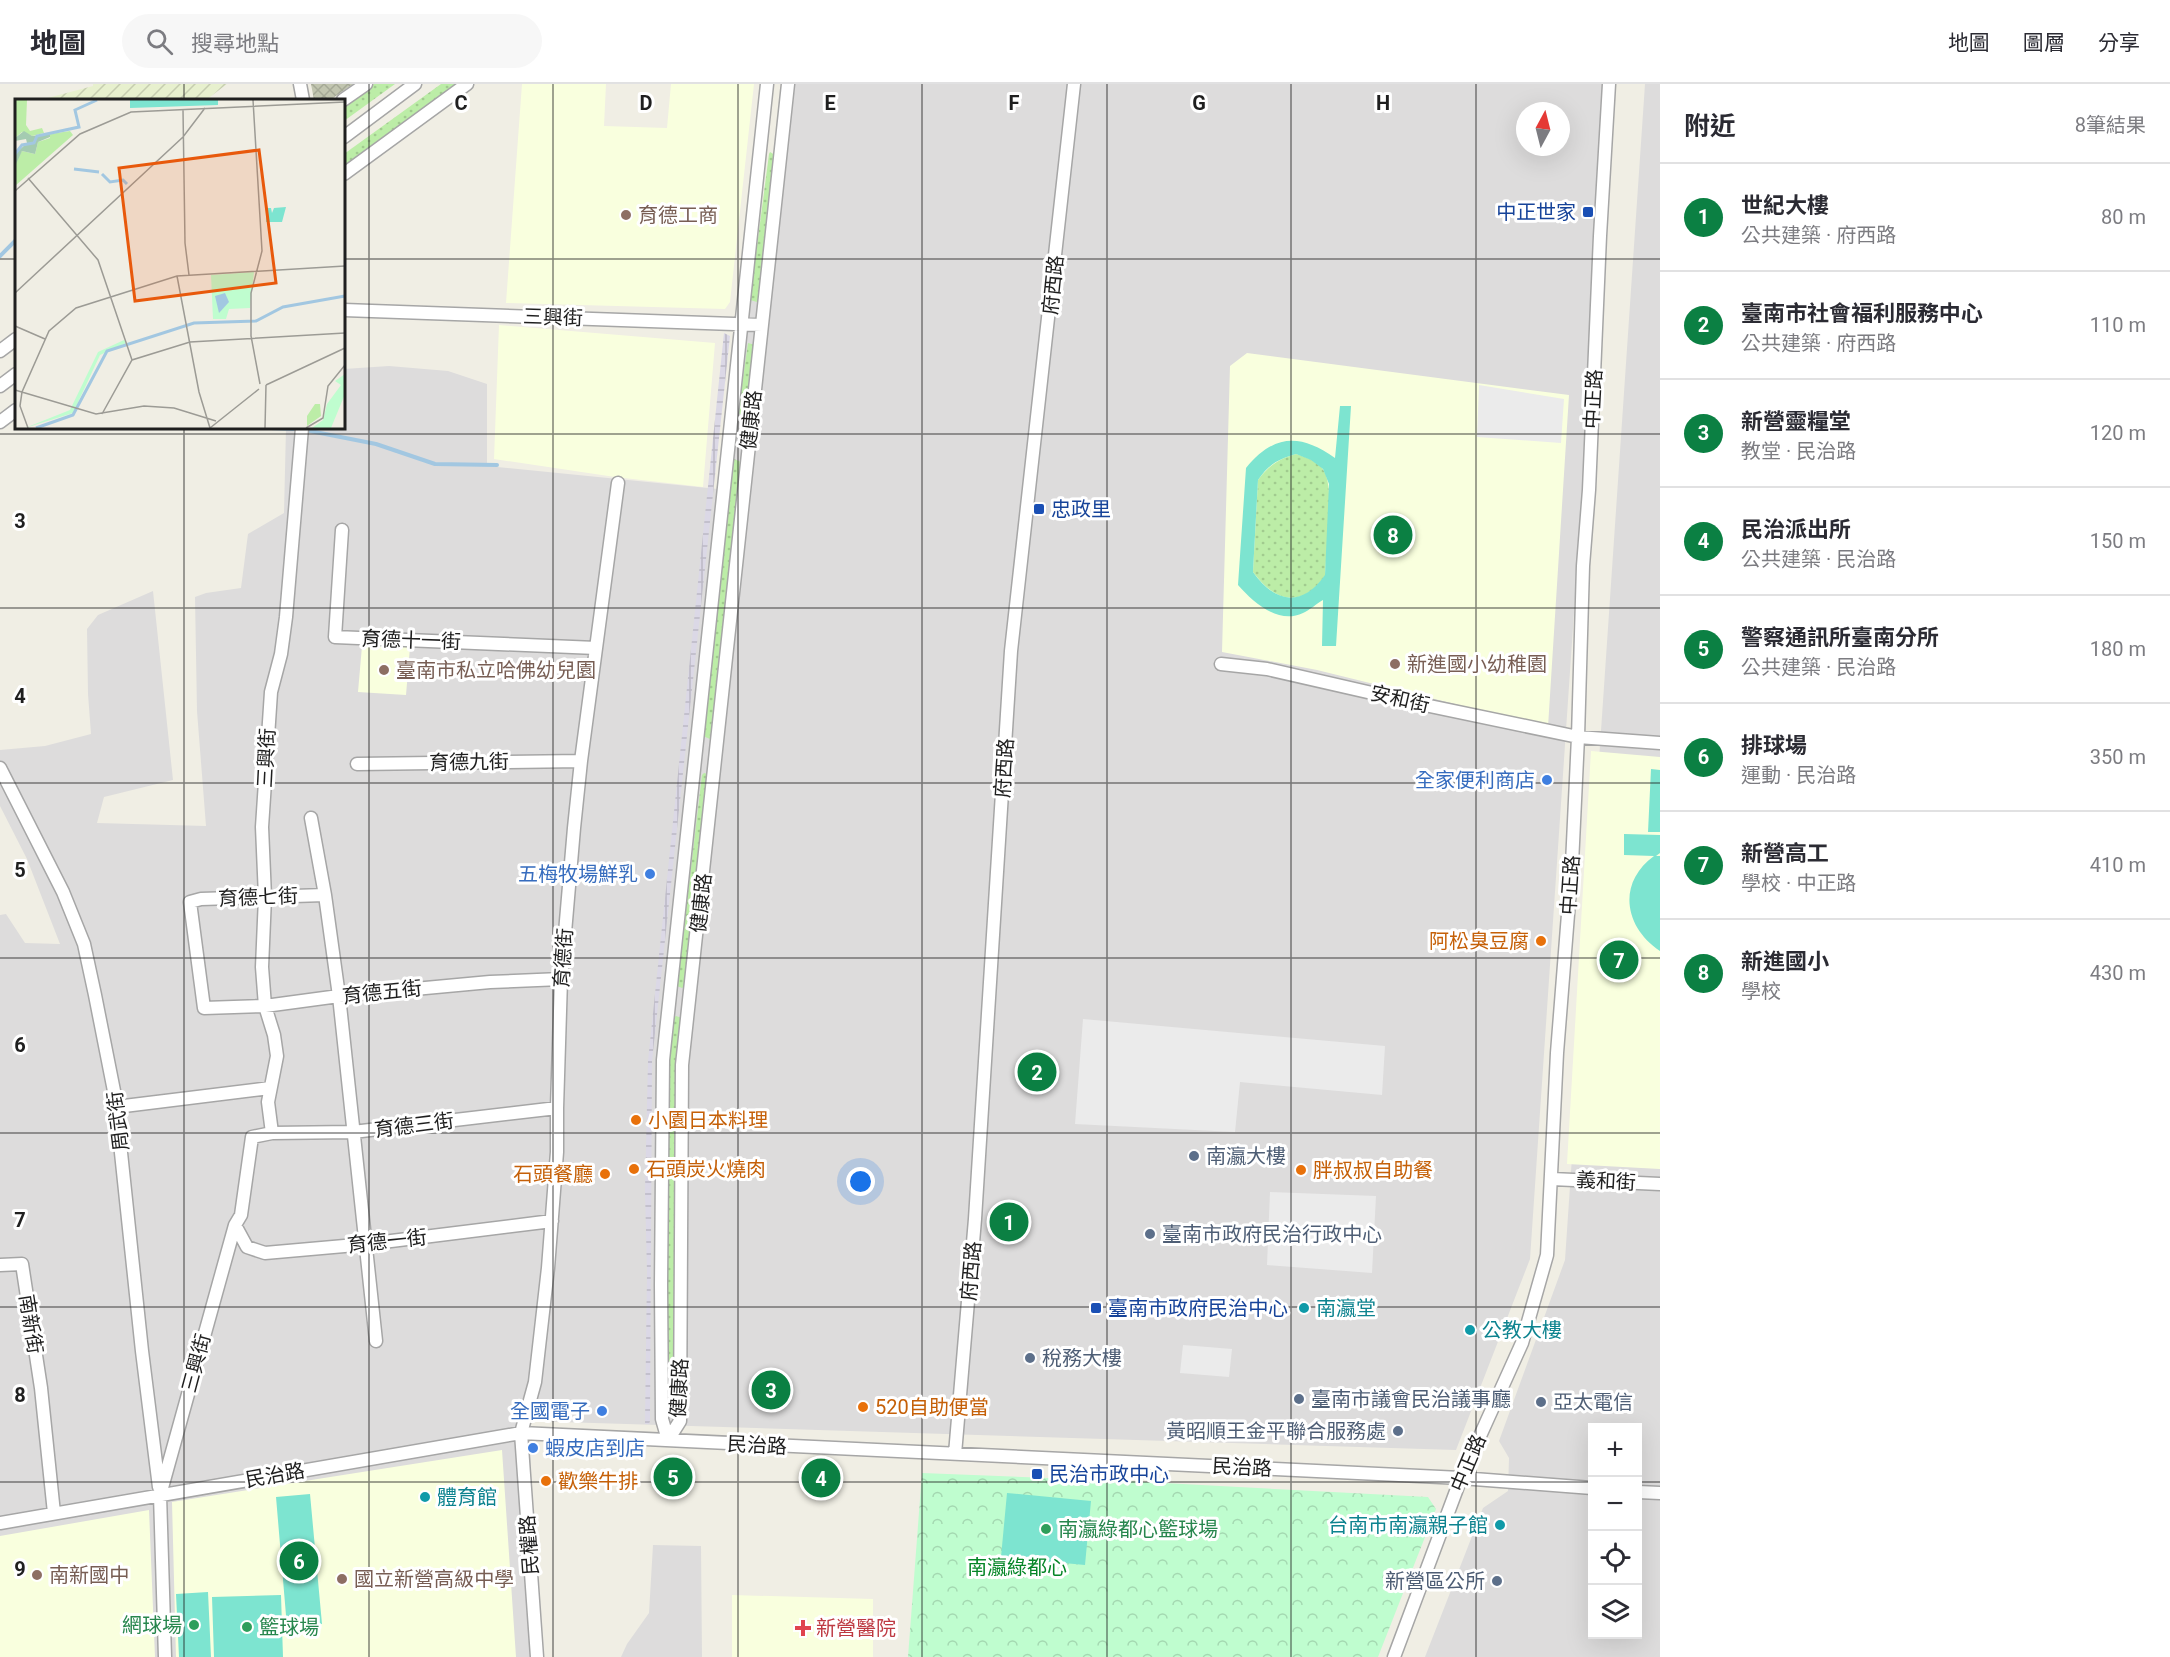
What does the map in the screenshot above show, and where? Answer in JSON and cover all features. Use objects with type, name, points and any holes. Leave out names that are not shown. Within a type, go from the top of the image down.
[{"type":"street","points":[[300,84],[303,99]]},
{"type":"street","points":[[344,99],[366,84]]},
{"type":"street","points":[[345,136],[415,84]]},
{"type":"street","points":[[345,173],[467,84]]},
{"type":"street","name":"健康路","points":[[668,1440],[662,1419],[663,1060],[767,84]]},
{"type":"street","name":"健康路","points":[[668,1440],[680,1421],[682,1065],[788,84]]},
{"type":"street","name":"府西路","points":[[955,1454],[975,1218],[1011,651],[1074,84]]},
{"type":"street","name":"中正路","points":[[1394,1657],[1461,1478],[1522,1343],[1547,1255],[1557,1053],[1570,899],[1583,566],[1589,490],[1609,84]]},
{"type":"street","name":"三興街","points":[[345,310],[762,325]]},
{"type":"street","points":[[0,351],[15,340]]},
{"type":"street","points":[[0,386],[15,375]]},
{"type":"street","points":[[0,422],[15,411]]},
{"type":"street","name":"三興街","points":[[165,1657],[160,1495],[235,1225],[241,1215],[252,1137],[272,1133],[268,1102],[277,1056],[274,1035],[265,1006],[262,967],[265,897],[262,827],[271,692],[281,654],[286,617],[302,429]]},
{"type":"street","name":"育德街","points":[[521,1433],[535,1382],[552,1221],[557,1152],[561,979],[581,761],[618,483]]},
{"type":"street","name":"育德十一街","points":[[342,530],[335,637],[596,648]]},
{"type":"street","name":"安和街","points":[[1221,664],[1267,669],[1578,737],[1660,743]]},
{"type":"street","name":"育德九街","points":[[357,764],[581,761]]},
{"type":"street","name":"周武街","points":[[0,768],[63,892],[84,944],[112,1076],[160,1495]]},
{"type":"street","points":[[311,818],[339,996],[376,1341]]},
{"type":"street","name":"育德七街","points":[[204,1008],[190,902],[201,899],[325,896]]},
{"type":"street","name":"育德五街","points":[[204,1008],[265,1006],[339,996],[489,982],[561,979]]},
{"type":"street","points":[[670,1000],[690,1002]]},
{"type":"street","points":[[116,1107],[270,1088]]},
{"type":"street","name":"育德三街","points":[[272,1133],[353,1132],[557,1108]]},
{"type":"street","name":"義和街","points":[[1552,1179],[1660,1184]]},
{"type":"street","name":"育德一街","points":[[235,1225],[247,1247],[265,1253],[367,1244],[552,1221]]},
{"type":"street","name":"南新街","points":[[0,1265],[21,1264],[41,1388],[54,1513]]},
{"type":"street","name":"民治路","points":[[0,1523],[521,1433],[1461,1478],[1588,1488]]},
{"type":"street","name":"民權路","points":[[521,1433],[537,1657]]},
{"type":"street","points":[[1642,1492],[1660,1493]]},
{"type":"shaded area","points":[[93,84],[227,84],[207,99],[44,99],[93,86]]},
{"type":"shaded area","points":[[311,84],[353,84],[331,99],[314,99]]},
{"type":"shaded area","name":"育德工商","points":[[522,84],[606,84],[604,126],[667,128],[671,84],[754,84],[730,302],[725,309],[506,303]]},
{"type":"shaded area","points":[[787,84],[1610,84],[1530,1259],[1456,1450],[529,1421],[538,1657],[0,1657],[0,915],[6,914],[25,943],[60,944],[27,859],[0,806],[0,750],[45,746],[91,734],[87,629],[98,615],[153,591],[173,780],[104,797],[97,823],[206,826],[197,711],[195,597],[206,593],[241,588],[248,534],[284,513],[286,429],[345,429],[345,369],[389,366],[448,371],[487,384],[487,466],[728,490],[744,318]]},
{"type":"shaded area","points":[[1645,84],[1660,84],[1660,1657],[1425,1657],[1483,1508],[1508,1491],[1509,1458],[1499,1441],[1565,1260]]},
{"type":"shaded area","points":[[499,325],[715,343],[703,487],[494,459]]},
{"type":"shaded area","points":[[724,333],[730,336],[652,1061],[650,1421],[649,1424],[645,1424],[647,1272],[645,1191],[648,1061]]},
{"type":"shaded area","points":[[1247,353],[1569,395],[1548,727],[1317,670],[1222,652],[1230,366]]},
{"type":"shaded area","points":[[1479,385],[1564,399],[1561,443],[1477,437]]},
{"type":"shaded area","points":[[1340,406],[1351,406],[1336,646],[1322,646],[1323,600],[1303,613],[1284,616],[1267,610],[1238,585],[1246,468],[1267,449],[1277,443],[1288,441],[1310,444],[1335,458]],"holes":[[[1296,454],[1311,460],[1323,469],[1329,484],[1325,575],[1307,593],[1288,598],[1270,590],[1253,572],[1258,480],[1270,466],[1284,458]]]},
{"type":"shaded area","name":"臺南市私立哈佛幼兒園","points":[[362,646],[410,647],[406,695],[358,692]]},
{"type":"shaded area","points":[[1591,751],[1660,757],[1660,1169],[1567,1164]]},
{"type":"shaded area","points":[[1651,769],[1660,770],[1660,832],[1648,832]]},
{"type":"shaded area","points":[[1624,834],[1660,835],[1660,853],[1656,856],[1660,856],[1660,951],[1639,930],[1630,905],[1630,892],[1634,879],[1642,867],[1654,856],[1624,855]]},
{"type":"shaded area","points":[[1083,1019],[1385,1046],[1382,1095],[1240,1082],[1235,1132],[1075,1124]]},
{"type":"shaded area","points":[[1270,1192],[1376,1196],[1372,1273],[1267,1265]]},
{"type":"shaded area","points":[[1183,1345],[1232,1349],[1229,1377],[1180,1373]]},
{"type":"shaded area","name":"國立新營高級中學","points":[[502,1450],[516,1657],[176,1657],[172,1502]]},
{"type":"shaded area","name":"南瀛綠都心籃球場","points":[[1007,1493],[1091,1501],[1085,1565],[1001,1557]]},
{"type":"shaded area","points":[[310,1494],[322,1624],[287,1627],[276,1497]]},
{"type":"shaded area","name":"南新國中","points":[[149,1510],[155,1657],[0,1657],[0,1536]]},
{"type":"shaded area","points":[[653,1545],[701,1546],[702,1657],[621,1657],[627,1644],[649,1613]]},
{"type":"shaded area","name":"網球場","points":[[208,1592],[211,1657],[179,1657],[176,1594]]},
{"type":"shaded area","name":"籃球場","points":[[281,1595],[283,1657],[214,1657],[212,1597]]},
{"type":"shaded area","name":"新營醫院","points":[[732,1595],[873,1599],[873,1657],[732,1657]]},
{"type":"green space","points":[[374,84],[395,84],[345,120],[345,105]]},
{"type":"green space","points":[[441,84],[462,84],[345,170],[345,153]]},
{"type":"green space","points":[[770,152],[775,155],[757,302],[750,300]]},
{"type":"green space","points":[[748,343],[755,345],[747,413],[742,415],[738,413]]},
{"type":"green space","points":[[1296,454],[1316,462],[1324,471],[1329,492],[1329,521],[1325,576],[1307,594],[1288,598],[1270,590],[1253,572],[1258,480],[1275,463]]},
{"type":"green space","points":[[734,459],[741,462],[710,739],[703,736]]},
{"type":"green space","points":[[704,773],[708,774],[685,986],[682,988],[677,986]]},
{"type":"green space","points":[[676,1016],[682,1018],[675,1412],[668,1414],[666,1413],[668,1062],[673,1018]]},
{"type":"green space","name":"南瀛綠都心","points":[[922,1473],[1428,1497],[1436,1509],[1378,1657],[908,1657]]},
{"type":"waterway","points":[[0,256],[15,241]]},
{"type":"waterway","points":[[305,430],[376,444],[435,464],[497,465]]},
{"type":"place","name":"中正世家","points":[[1588,212]]},
{"type":"place","name":"育德工商","points":[[626,215]]},
{"type":"place","name":"忠政里","points":[[1039,509]]},
{"type":"place","name":"新進國小","points":[[1393,535]]},
{"type":"place","name":"新進國小幼稚園","points":[[1395,664]]},
{"type":"place","name":"臺南市私立哈佛幼兒園","points":[[384,670]]},
{"type":"place","name":"全家便利商店","points":[[1547,780]]},
{"type":"place","name":"五梅牧場鮮乳","points":[[650,874]]},
{"type":"place","name":"阿松臭豆腐","points":[[1541,941]]},
{"type":"place","name":"新營高工","points":[[1619,960]]},
{"type":"place","name":"臺南市社會福利服務中心","points":[[1037,1072]]},
{"type":"place","name":"小園日本料理","points":[[636,1120]]},
{"type":"place","name":"南瀛大樓","points":[[1194,1156]]},
{"type":"place","name":"石頭炭火燒肉","points":[[634,1169]]},
{"type":"place","name":"胖叔叔自助餐","points":[[1301,1170]]},
{"type":"place","name":"石頭餐廳","points":[[605,1174]]},
{"type":"place","name":"世紀大樓","points":[[1009,1222]]},
{"type":"place","name":"臺南市政府民治行政中心","points":[[1150,1234]]},
{"type":"place","name":"臺南市政府民治中心","points":[[1096,1308]]},
{"type":"place","name":"南瀛堂","points":[[1304,1308]]},
{"type":"place","name":"公教大樓","points":[[1470,1330]]},
{"type":"place","name":"稅務大樓","points":[[1030,1358]]},
{"type":"place","name":"新營靈糧堂","points":[[771,1390]]},
{"type":"place","name":"臺南市議會民治議事廳","points":[[1299,1399]]},
{"type":"place","name":"亞太電信","points":[[1541,1402]]},
{"type":"place","name":"520自助便當","points":[[863,1407]]},
{"type":"place","name":"全國電子","points":[[602,1411]]},
{"type":"place","name":"黃昭順王金平聯合服務處","points":[[1398,1431]]},
{"type":"place","name":"蝦皮店到店","points":[[533,1448]]},
{"type":"place","name":"民治市政中心","points":[[1037,1474]]},
{"type":"place","name":"警察通訊所臺南分所","points":[[673,1477]]},
{"type":"place","name":"民治派出所","points":[[821,1478]]},
{"type":"place","name":"歡樂牛排","points":[[546,1481]]},
{"type":"place","name":"體育館","points":[[425,1497]]},
{"type":"place","name":"台南市南瀛親子館","points":[[1500,1525]]},
{"type":"place","name":"南瀛綠都心籃球場","points":[[1046,1529]]},
{"type":"place","name":"排球場","points":[[299,1561]]},
{"type":"place","name":"南新國中","points":[[37,1575]]},
{"type":"place","name":"國立新營高級中學","points":[[342,1579]]},
{"type":"place","name":"新營區公所","points":[[1497,1581]]},
{"type":"place","name":"網球場","points":[[194,1625]]},
{"type":"place","name":"籃球場","points":[[247,1627]]},
{"type":"place","name":"新營醫院","points":[[803,1628]]}]
